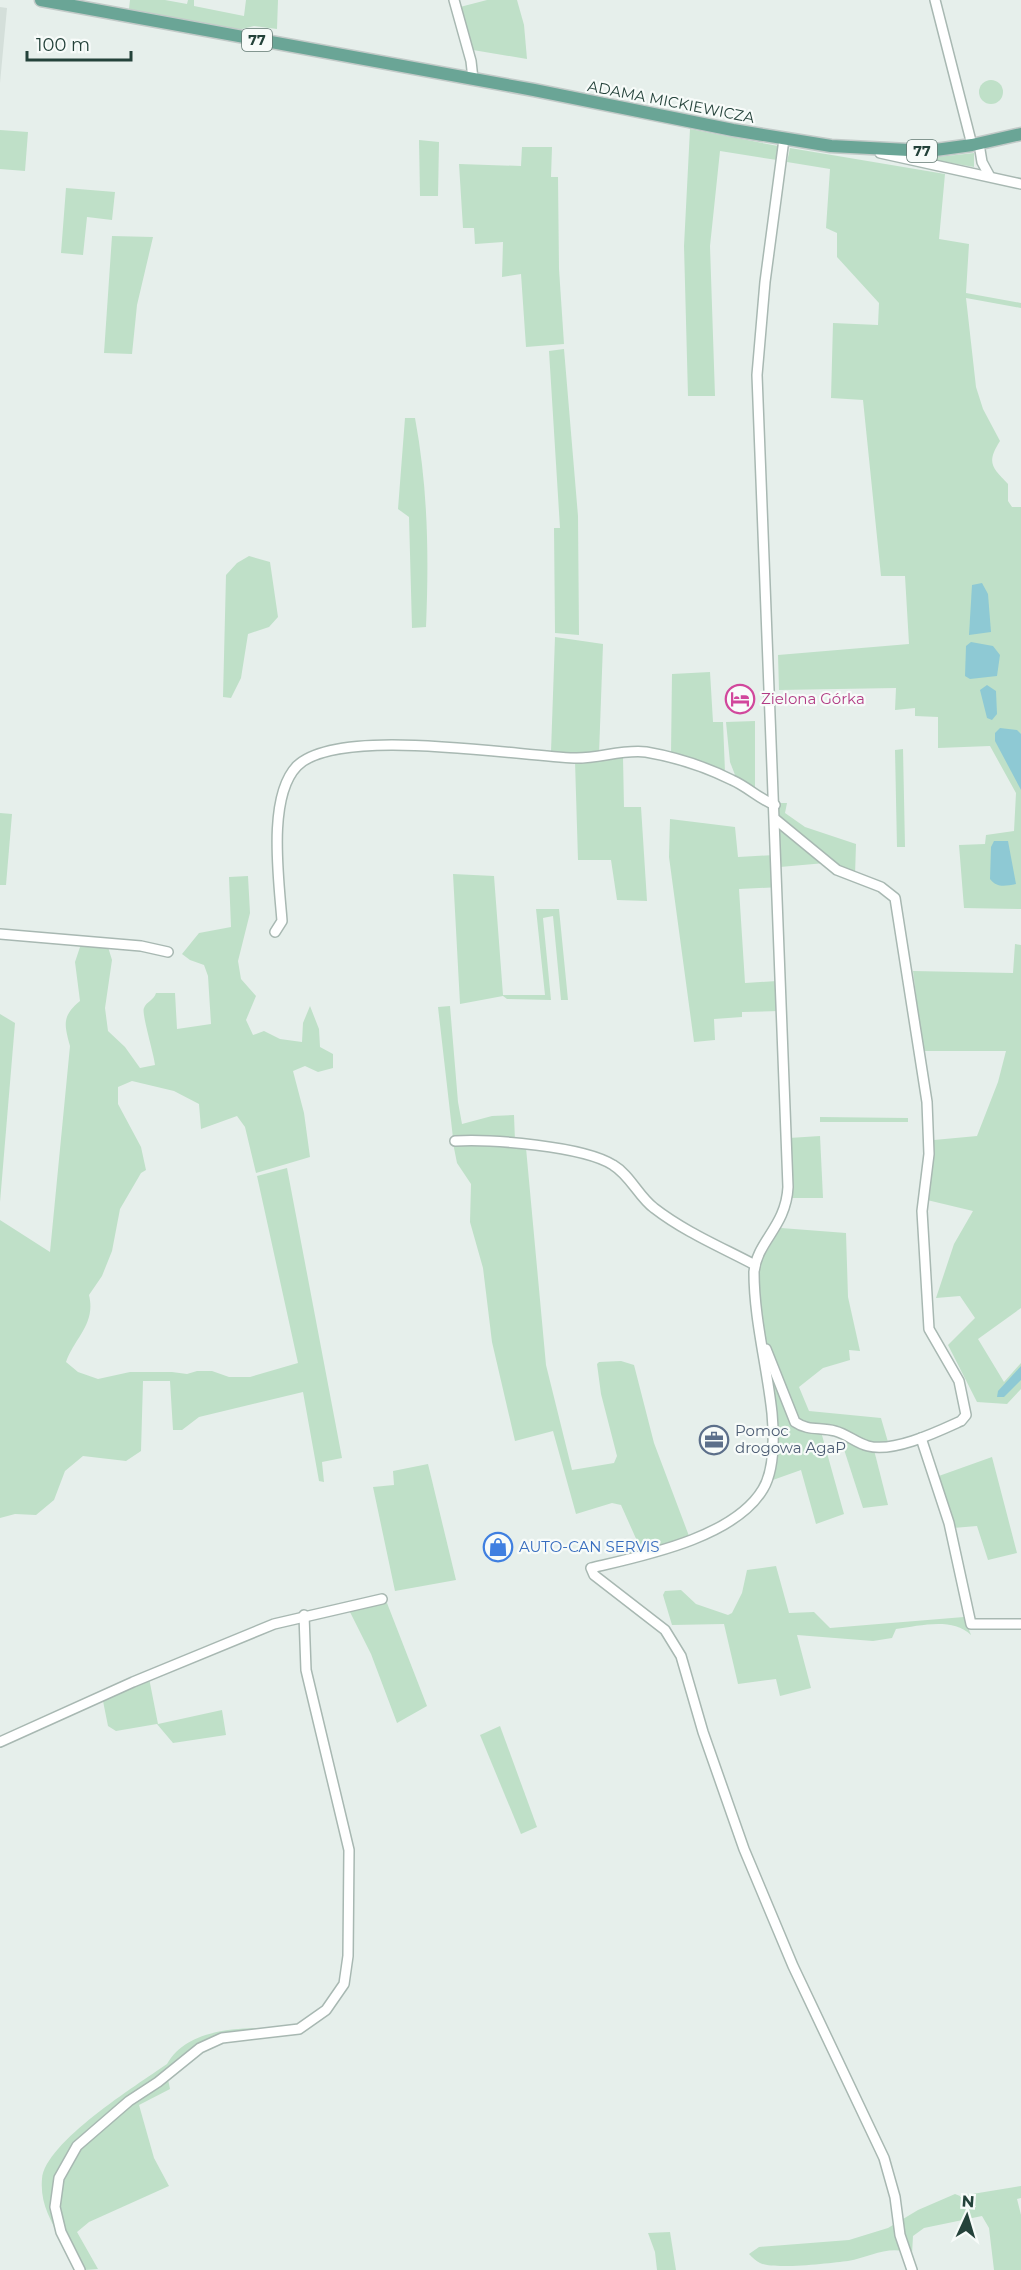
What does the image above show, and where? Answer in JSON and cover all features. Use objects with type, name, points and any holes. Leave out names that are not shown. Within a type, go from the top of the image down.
[{"type":"main road","name":"77","points":[[41,0],[473,79]]},
{"type":"main road","name":"ADAMA MICKIEWICZA","points":[[473,79],[784,139],[865,150],[928,151],[975,145]]},
{"type":"main road","name":"77","points":[[975,145],[1021,135]]},
{"type":"street","points":[[454,0],[471,61],[473,79]]},
{"type":"street","points":[[934,0],[975,145],[989,175]]},
{"type":"street","points":[[784,139],[765,282],[757,375],[775,805],[787,1198],[784,1213],[755,1265],[760,1339],[773,1438],[767,1480],[758,1496],[725,1523],[699,1536],[591,1568],[594,1575],[665,1630],[681,1656],[703,1732],[744,1849],[793,1966],[884,2158],[895,2197],[900,2235],[912,2270]]},
{"type":"street","name":"ADAMA MICKIEWICZA","points":[[865,150],[989,175],[1021,184]]},
{"type":"street","points":[[275,932],[282,921],[279,817],[290,776],[298,765],[313,756],[334,749],[353,746],[450,748],[575,758],[645,752],[699,767],[734,780],[761,800],[775,805]]},
{"type":"street","points":[[760,1339],[795,1422],[805,1429],[842,1433],[869,1447],[921,1438],[961,1420],[966,1415],[959,1381],[929,1329],[922,1211],[928,1164],[927,1102],[895,898],[891,892],[837,870],[775,819]]},
{"type":"street","points":[[0,934],[141,946],[168,952]]},
{"type":"street","points":[[455,1141],[542,1147],[582,1154],[614,1165],[653,1207],[678,1224],[755,1265]]},
{"type":"street","points":[[921,1438],[949,1524],[971,1624],[1021,1624]]},
{"type":"street","points":[[0,1742],[194,1656],[274,1624],[304,1615],[382,1599]]},
{"type":"street","points":[[80,2270],[61,2232],[55,2207],[59,2178],[77,2146],[129,2101],[158,2082],[200,2048],[222,2038],[299,2029],[326,2010],[344,1984],[348,1956],[349,1850],[306,1670],[304,1615]]},
{"type":"shaded area","points":[[0,7],[7,8],[0,83]]},
{"type":"green space","points":[[130,0],[165,0],[187,4],[188,0],[194,0],[194,6],[244,16],[246,0],[278,0],[277,29],[254,26],[238,30],[129,9]]},
{"type":"green space","points":[[487,0],[517,0],[524,25],[527,59],[473,50],[460,7]]},
{"type":"green space","points":[[991,80],[996,81],[1002,87],[1002,97],[996,103],[991,104],[986,103],[980,97],[979,92],[980,87],[986,81]]},
{"type":"green space","points":[[690,129],[778,146],[777,160],[720,151],[710,246],[715,396],[688,396],[684,246]]},
{"type":"green space","points":[[0,130],[28,132],[25,171],[0,169]]},
{"type":"green space","points":[[419,140],[439,142],[438,196],[420,196]]},
{"type":"green space","points":[[522,147],[552,147],[551,177],[558,177],[559,269],[564,344],[526,347],[521,274],[502,277],[503,242],[475,244],[474,228],[463,228],[459,164],[521,166]]},
{"type":"green space","points":[[790,148],[945,174],[939,239],[969,244],[966,293],[1021,303],[1021,308],[966,298],[976,387],[983,409],[1000,441],[993,455],[993,464],[1008,484],[1008,501],[1012,507],[1021,507],[1021,909],[964,908],[959,845],[985,844],[986,835],[1014,831],[1016,793],[990,746],[938,748],[938,717],[915,716],[915,708],[895,710],[896,688],[779,690],[778,655],[909,644],[905,576],[881,576],[863,400],[831,398],[833,323],[878,325],[879,303],[837,257],[837,233],[826,228],[830,169],[787,162]]},
{"type":"green space","points":[[974,153],[974,167],[929,159],[929,158]]},
{"type":"green space","points":[[66,188],[115,192],[112,220],[87,217],[83,255],[61,253]]},
{"type":"green space","points":[[112,236],[153,237],[137,305],[132,354],[104,353]]},
{"type":"green space","points":[[564,349],[578,516],[579,635],[555,633],[554,528],[560,528],[549,351]]},
{"type":"green space","points":[[405,418],[415,418],[423,470],[427,522],[426,627],[412,628],[409,517],[398,509]]},
{"type":"green space","points":[[249,556],[270,562],[278,617],[269,627],[248,634],[241,678],[231,698],[223,697],[226,575],[237,563]]},
{"type":"green space","points":[[555,637],[603,644],[599,754],[551,752]]},
{"type":"green space","points":[[710,672],[713,722],[723,722],[725,772],[671,754],[672,674]]},
{"type":"green space","points":[[755,721],[755,792],[737,780],[730,762],[726,722]]},
{"type":"green space","points":[[903,749],[905,847],[897,847],[895,750]]},
{"type":"green space","points":[[623,757],[624,807],[641,807],[647,901],[617,900],[611,860],[578,860],[575,761]]},
{"type":"green space","points":[[778,803],[787,803],[785,813],[805,827],[856,844],[855,876],[839,869],[778,818]]},
{"type":"green space","points":[[0,813],[12,814],[6,885],[0,885]]},
{"type":"green space","points":[[670,819],[735,827],[738,857],[774,855],[779,825],[825,863],[780,867],[780,887],[739,889],[745,983],[777,981],[779,1011],[742,1012],[742,1017],[714,1019],[715,1040],[694,1042],[669,857]]},
{"type":"green space","points":[[453,874],[494,876],[503,995],[545,995],[536,909],[559,909],[568,1000],[561,1000],[553,916],[543,918],[551,1000],[507,999],[503,996],[460,1004]]},
{"type":"green space","points":[[248,876],[250,913],[238,961],[241,979],[256,996],[246,1020],[253,1035],[264,1031],[280,1039],[302,1042],[303,1023],[310,1006],[319,1029],[320,1047],[333,1054],[333,1068],[318,1072],[305,1066],[293,1071],[304,1113],[310,1157],[256,1173],[245,1127],[237,1116],[201,1129],[199,1104],[174,1091],[132,1081],[118,1087],[118,1104],[141,1147],[146,1170],[141,1173],[120,1209],[112,1251],[102,1276],[89,1295],[90,1314],[66,1362],[78,1372],[98,1379],[130,1372],[187,1374],[197,1371],[212,1371],[229,1377],[250,1377],[298,1363],[257,1176],[287,1168],[342,1458],[322,1462],[324,1482],[319,1481],[303,1392],[199,1417],[182,1430],[173,1430],[170,1381],[143,1381],[141,1451],[126,1461],[83,1456],[65,1471],[54,1500],[36,1515],[15,1514],[0,1518],[0,1220],[50,1252],[70,1046],[66,1021],[70,1011],[80,1001],[75,962],[81,944],[108,947],[112,960],[105,1008],[108,1031],[125,1047],[140,1068],[155,1065],[144,1017],[145,1006],[156,993],[175,993],[177,1029],[211,1024],[208,976],[204,965],[182,954],[199,933],[231,927],[229,877]]},
{"type":"green space","points":[[1015,944],[1021,945],[1021,1308],[978,1339],[1004,1382],[1021,1363],[1021,1389],[1007,1404],[977,1402],[948,1345],[975,1318],[960,1296],[936,1298],[954,1244],[973,1211],[927,1200],[934,1140],[977,1136],[998,1082],[1006,1051],[923,1051],[913,971],[1013,973]]},
{"type":"green space","points":[[450,1006],[462,1124],[492,1116],[514,1115],[515,1141],[453,1138],[438,1007]]},
{"type":"green space","points":[[0,1014],[15,1023],[0,1202]]},
{"type":"green space","points":[[820,1117],[908,1118],[908,1122],[820,1122]]},
{"type":"green space","points":[[820,1136],[823,1198],[791,1198],[789,1138]]},
{"type":"green space","points":[[453,1143],[526,1148],[546,1365],[572,1470],[614,1463],[617,1456],[601,1394],[597,1364],[621,1361],[634,1365],[654,1443],[689,1536],[642,1552],[621,1505],[612,1503],[576,1514],[553,1431],[515,1441],[492,1342],[483,1268],[470,1222],[471,1184],[457,1163]]},
{"type":"green space","points":[[781,1228],[846,1233],[848,1297],[860,1351],[849,1350],[850,1360],[823,1368],[799,1387],[809,1411],[881,1418],[888,1442],[871,1444],[820,1428],[844,1514],[816,1524],[801,1470],[770,1481],[775,1456],[757,1267]]},
{"type":"green space","points":[[840,1437],[874,1450],[888,1505],[863,1508]]},
{"type":"green space","points":[[992,1457],[1017,1553],[988,1560],[977,1526],[953,1528],[936,1477]]},
{"type":"green space","points":[[428,1464],[456,1580],[395,1591],[373,1487],[394,1485],[393,1471]]},
{"type":"green space","points":[[776,1566],[789,1613],[814,1612],[830,1628],[964,1617],[971,1635],[955,1626],[935,1624],[896,1629],[892,1638],[873,1641],[797,1635],[811,1688],[780,1696],[776,1679],[738,1684],[724,1624],[672,1625],[663,1595],[665,1591],[681,1590],[696,1604],[728,1615],[732,1613],[742,1593],[747,1570]]},
{"type":"green space","points":[[387,1603],[427,1706],[397,1723],[371,1654],[349,1610]]},
{"type":"green space","points":[[149,1678],[158,1724],[222,1710],[226,1735],[173,1743],[157,1724],[116,1731],[108,1726],[103,1701]]},
{"type":"green space","points":[[500,1726],[537,1827],[521,1834],[480,1735]]},
{"type":"green space","points":[[290,2028],[217,2036],[91,2129],[55,2183],[61,2240],[44,2203],[42,2179],[47,2164],[75,2132],[115,2100],[167,2064],[177,2051],[190,2042],[222,2031]]},
{"type":"green space","points":[[168,2079],[170,2089],[139,2105],[154,2158],[169,2186],[89,2222],[77,2232],[98,2269],[84,2270],[59,2219],[59,2189],[67,2168],[94,2133],[112,2117]]},
{"type":"green space","points":[[1021,2186],[1021,2198],[1017,2199],[1021,2215],[1021,2270],[994,2270],[989,2228],[982,2216],[924,2228],[913,2236],[912,2254],[896,2250],[848,2261],[777,2266],[760,2263],[749,2254],[759,2247],[849,2240],[888,2228],[918,2210],[955,2194],[960,2196]]},
{"type":"green space","points":[[670,2232],[676,2270],[657,2270],[655,2252],[648,2233]]},
{"type":"water","points":[[982,583],[988,594],[991,632],[969,635],[972,585]]},
{"type":"water","points":[[971,642],[993,646],[1000,655],[997,676],[970,679],[965,676],[966,646]]},
{"type":"water","points":[[987,685],[996,691],[997,714],[992,720],[987,718],[980,690]]},
{"type":"water","points":[[1000,728],[1017,730],[1021,734],[1021,790],[995,741],[995,733]]},
{"type":"water","points":[[994,841],[1008,841],[1016,884],[998,885],[990,879],[991,847]]},
{"type":"water","points":[[1021,1366],[1021,1380],[1004,1397],[997,1397],[998,1391]]},
{"type":"place","name":"Zielona Górka","points":[[740,699]]},
{"type":"place","name":"Pomoc drogowa AgaP","points":[[714,1440]]},
{"type":"place","name":"AUTO-CAN SERVIS","points":[[498,1547]]}]
